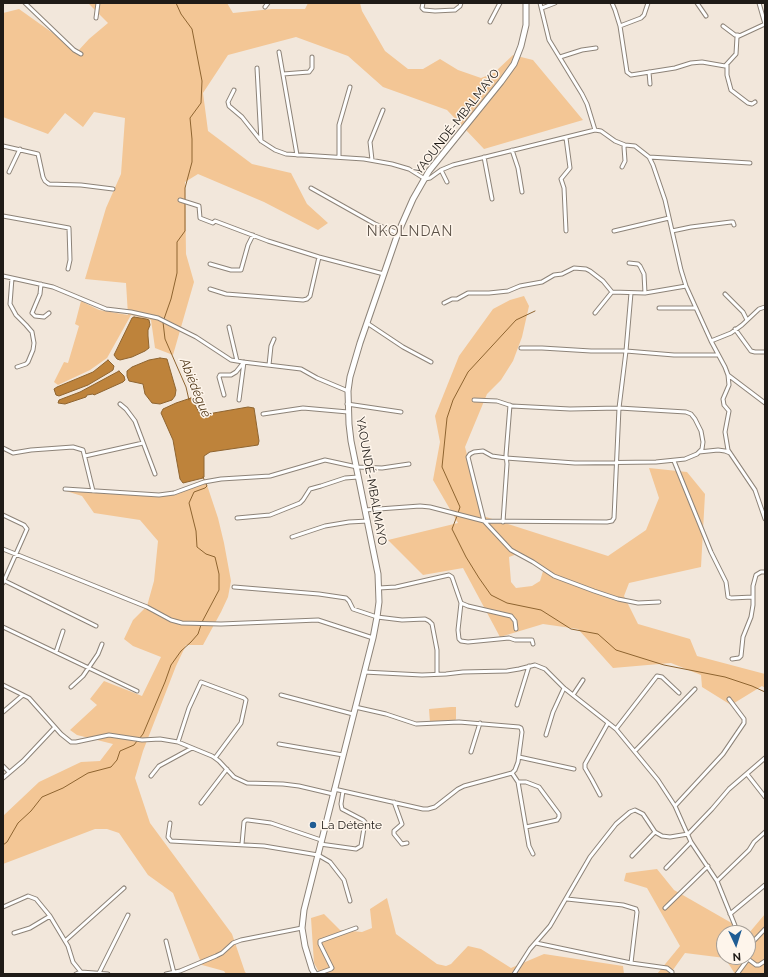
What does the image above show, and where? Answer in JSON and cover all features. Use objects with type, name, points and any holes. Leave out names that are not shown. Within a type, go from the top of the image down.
[{"type":"highway","name":"YAOUNDÉ-MBALMAYO","points":[[316,974],[308,957],[302,928],[304,910],[373,638],[377,617],[379,588],[378,574],[368,521],[351,441],[348,412],[348,390],[354,362],[398,233],[412,199],[441,156],[514,64],[521,46],[526,25],[526,3]]},
{"type":"street","points":[[25,3],[74,50],[81,54]]},
{"type":"street","points":[[96,18],[98,3]]},
{"type":"street","points":[[266,7],[268,3]]},
{"type":"street","points":[[423,3],[422,8],[424,10],[435,11],[454,10],[460,6],[461,3]]},
{"type":"street","points":[[490,22],[500,3]]},
{"type":"street","points":[[540,3],[549,40],[587,104],[595,130]]},
{"type":"street","points":[[542,8],[555,3]]},
{"type":"street","points":[[614,3],[620,26],[627,72],[631,75],[675,68],[690,63],[702,62],[722,66],[727,65],[736,54],[738,35]]},
{"type":"street","points":[[620,26],[641,18],[648,3]]},
{"type":"street","points":[[697,3],[706,16]]},
{"type":"street","points":[[723,26],[735,35],[738,35],[765,24],[759,3]]},
{"type":"street","points":[[560,57],[582,50],[596,48]]},
{"type":"street","points":[[279,52],[297,155]]},
{"type":"street","points":[[284,74],[309,72],[312,68],[312,57]]},
{"type":"street","points":[[727,65],[731,90],[748,103],[752,104],[755,102]]},
{"type":"street","points":[[257,68],[261,141]]},
{"type":"street","points":[[650,72],[650,84]]},
{"type":"street","points":[[339,157],[339,125],[350,87]]},
{"type":"street","points":[[234,90],[228,102],[229,106],[242,116],[254,134],[261,141],[275,150],[286,154],[372,160],[409,169],[425,179],[430,178],[441,170],[452,165],[595,130],[600,131],[615,141],[625,145],[635,146],[649,157],[662,193],[686,286],[710,341],[728,375],[729,386],[723,399],[724,405],[729,411],[725,432],[730,453],[755,490],[765,519]]},
{"type":"street","points":[[372,160],[370,142],[383,110]]},
{"type":"street","points":[[566,138],[570,168],[561,179],[564,188],[566,231]]},
{"type":"street","points":[[622,166],[625,161],[625,145]]},
{"type":"street","points":[[3,146],[38,154],[43,177],[49,184],[81,185],[113,189]]},
{"type":"street","points":[[9,172],[20,149]]},
{"type":"street","points":[[512,150],[518,168],[522,192]]},
{"type":"street","points":[[484,157],[492,199]]},
{"type":"street","points":[[649,157],[750,163]]},
{"type":"street","points":[[441,170],[447,182]]},
{"type":"street","points":[[311,188],[375,224],[398,233]]},
{"type":"street","points":[[180,200],[199,206],[200,218],[213,223],[215,221],[319,257],[384,274]]},
{"type":"street","points":[[3,216],[69,228],[70,260],[68,270]]},
{"type":"street","points":[[614,231],[669,218]]},
{"type":"street","points":[[672,231],[731,222],[733,222],[734,225]]},
{"type":"street","points":[[210,264],[231,270],[241,270],[248,245],[253,235]]},
{"type":"street","points":[[210,289],[226,294],[303,300],[307,299],[310,296],[319,257]]},
{"type":"street","points":[[629,263],[638,264],[640,266],[644,274],[645,293]]},
{"type":"street","points":[[444,303],[452,299],[457,299],[468,293],[508,291],[520,286],[542,282],[574,268],[590,270],[604,281],[612,292]]},
{"type":"street","points":[[3,276],[53,287],[106,309],[131,312],[158,318],[196,338],[231,360],[301,369],[317,378],[348,390]]},
{"type":"street","points":[[12,278],[10,304],[16,315],[32,332],[34,343],[28,362],[17,367]]},
{"type":"street","points":[[41,284],[40,294],[32,313],[35,316],[44,317],[49,313]]},
{"type":"street","points":[[612,292],[645,293],[686,286]]},
{"type":"street","points":[[595,313],[612,292]]},
{"type":"street","points":[[365,510],[420,506],[430,507],[484,521],[612,521],[614,518],[619,408],[631,293]]},
{"type":"street","points":[[725,294],[743,312],[747,320]]},
{"type":"street","points":[[710,341],[735,329],[759,309],[765,307]]},
{"type":"street","points":[[659,308],[696,308]]},
{"type":"street","points":[[367,323],[403,347],[431,362]]},
{"type":"street","points":[[229,327],[237,361]]},
{"type":"street","points":[[735,329],[751,351],[765,352]]},
{"type":"street","points":[[269,365],[271,346],[274,339]]},
{"type":"street","points":[[521,348],[626,351],[674,355],[718,356]]},
{"type":"street","points":[[224,395],[219,377],[220,375],[231,375],[236,372],[244,362]]},
{"type":"street","points":[[239,400],[244,362]]},
{"type":"street","points":[[728,375],[765,403]]},
{"type":"street","points":[[474,400],[497,401],[510,405],[570,409],[619,408],[686,412],[691,414],[701,431],[703,442],[702,449],[692,457],[674,461],[575,463],[506,458],[492,456],[483,451],[474,452],[468,457],[484,521],[511,550],[554,576],[618,599],[638,603],[660,602]]},
{"type":"street","points":[[120,404],[135,421],[155,474]]},
{"type":"street","points":[[348,404],[401,412]]},
{"type":"street","points":[[503,522],[510,405]]},
{"type":"street","points":[[263,414],[304,408],[348,412]]},
{"type":"street","points":[[85,456],[144,443]]},
{"type":"street","points":[[3,448],[13,454],[31,450],[72,447],[84,451],[94,491]]},
{"type":"street","points":[[698,452],[718,450],[730,453]]},
{"type":"street","points":[[65,489],[159,495],[174,493],[204,482],[221,479],[270,476],[325,460],[357,467],[382,468],[409,464]]},
{"type":"street","points":[[674,461],[711,552],[726,582],[728,597],[753,597]]},
{"type":"street","points":[[237,518],[270,515],[300,503],[310,489],[344,478],[358,477]]},
{"type":"street","points":[[3,515],[26,527],[3,581],[96,626]]},
{"type":"street","points":[[292,537],[325,526],[349,522],[368,521]]},
{"type":"street","points":[[3,549],[136,602],[172,620],[182,623],[221,624],[318,620],[373,638]]},
{"type":"street","points":[[732,659],[742,656],[743,637],[754,606],[753,586],[756,575],[761,572],[765,572]]},
{"type":"street","points":[[379,588],[396,587],[449,575],[452,577],[460,603],[458,630],[459,639],[461,641],[468,642],[509,638],[515,640],[532,640],[533,644]]},
{"type":"street","points":[[234,587],[319,594],[346,598],[350,601],[353,609],[377,617],[402,620],[425,619],[432,624],[437,650],[437,674]]},
{"type":"street","points":[[460,603],[511,616],[515,621],[516,629]]},
{"type":"street","points":[[3,627],[137,691]]},
{"type":"street","points":[[56,652],[63,631]]},
{"type":"street","points":[[71,688],[83,676],[98,654],[102,644]]},
{"type":"street","points":[[364,672],[437,674],[507,671],[519,670],[535,664],[545,669],[564,688],[616,729],[658,780],[675,806],[691,842],[717,881],[735,925]]},
{"type":"street","points":[[517,705],[528,666]]},
{"type":"street","points":[[616,729],[657,676],[662,677],[679,693]]},
{"type":"street","points":[[573,695],[583,680]]},
{"type":"street","points":[[178,742],[189,708],[201,682],[244,698],[246,702],[241,723],[215,758]]},
{"type":"street","points":[[3,685],[29,698],[70,742],[109,735],[142,740],[160,739],[178,742],[215,758],[234,777],[247,783],[283,784],[343,791],[428,809],[435,807],[464,786],[512,773],[515,770],[519,757],[522,732],[521,728],[459,722],[416,724],[386,714],[355,707]]},
{"type":"street","points":[[546,735],[553,712],[564,688]]},
{"type":"street","points":[[635,751],[695,689]]},
{"type":"street","points":[[3,712],[23,695]]},
{"type":"street","points":[[281,695],[353,714]]},
{"type":"street","points":[[675,806],[723,754],[744,724],[744,719],[729,699]]},
{"type":"street","points":[[471,752],[480,723]]},
{"type":"street","points":[[600,795],[585,768],[585,764],[608,723]]},
{"type":"street","points":[[3,778],[23,761],[55,727]]},
{"type":"street","points":[[279,744],[343,755]]},
{"type":"street","points":[[151,776],[159,766],[192,748]]},
{"type":"street","points":[[519,757],[574,769]]},
{"type":"street","points":[[514,974],[550,926],[590,857],[616,824],[630,812],[635,810],[643,814],[655,832],[662,836],[670,837],[688,834],[729,789],[765,758]]},
{"type":"street","points":[[3,766],[9,772]]},
{"type":"street","points":[[201,803],[227,770]]},
{"type":"street","points":[[512,773],[518,782],[532,854]]},
{"type":"street","points":[[747,774],[765,797]]},
{"type":"street","points":[[518,782],[526,782],[539,787],[559,814],[557,820],[526,827]]},
{"type":"street","points":[[242,844],[244,822],[248,820],[271,823],[321,842],[356,849],[361,846],[365,822],[341,808],[343,791]]},
{"type":"street","points":[[394,802],[402,824],[394,831],[394,834],[402,844],[408,843]]},
{"type":"street","points":[[170,823],[168,837],[171,841],[264,846],[318,855],[330,862],[344,880],[350,901]]},
{"type":"street","points":[[632,856],[655,832]]},
{"type":"street","points":[[717,881],[765,832]]},
{"type":"street","points":[[666,868],[691,842]]},
{"type":"street","points":[[665,908],[708,866]]},
{"type":"street","points":[[730,914],[765,885]]},
{"type":"street","points":[[65,941],[124,888]]},
{"type":"street","points":[[3,907],[24,897],[30,896],[36,899],[50,916],[65,941],[73,962],[81,972]]},
{"type":"street","points":[[567,899],[623,905],[636,909],[637,912],[631,963]]},
{"type":"street","points":[[99,973],[128,915]]},
{"type":"street","points":[[14,933],[30,928],[50,916]]},
{"type":"street","points":[[166,974],[192,967],[222,953],[233,943],[241,940],[302,928]]},
{"type":"street","points":[[316,974],[332,968],[320,942],[356,928]]},
{"type":"street","points":[[756,939],[765,930]]},
{"type":"street","points":[[166,941],[174,973]]},
{"type":"street","points":[[536,943],[631,963],[667,968],[672,972],[672,974]]},
{"type":"street","points":[[756,965],[759,966],[765,961]]},
{"type":"street","points":[[737,974],[743,965]]},
{"type":"street","points":[[76,974],[81,972],[108,974]]},
{"type":"shaded area","points":[[88,3],[227,3],[233,13],[272,9],[305,9],[308,3],[360,3],[362,11],[385,51],[408,69],[423,69],[440,59],[458,70],[481,78],[494,73],[513,55],[533,60],[583,120],[484,149],[447,110],[383,87],[348,56],[296,37],[228,55],[203,93],[208,131],[252,164],[291,173],[307,204],[328,223],[318,230],[264,202],[198,174],[185,182],[186,254],[194,282],[173,355],[155,348],[151,320],[131,315],[107,358],[90,370],[58,385],[54,382],[64,362],[68,363],[79,326],[75,324],[81,301],[99,310],[128,315],[126,283],[85,279],[106,208],[121,174],[125,118],[94,112],[83,127],[65,113],[48,134],[3,117],[3,13],[19,9],[78,51],[89,39],[108,23]]},
{"type":"shaded area","points":[[524,296],[529,306],[522,337],[513,361],[501,380],[487,394],[465,447],[483,516],[608,556],[646,530],[659,498],[649,468],[687,472],[705,494],[701,567],[629,583],[624,596],[638,624],[690,639],[697,656],[765,674],[765,688],[762,686],[731,705],[702,687],[701,675],[671,663],[613,668],[578,629],[543,624],[500,637],[463,568],[423,575],[388,540],[458,523],[433,480],[440,442],[435,416],[459,356],[493,309],[510,300]],"holes":[[[520,553],[544,568],[540,581],[532,586],[516,588],[511,582],[509,557]]]},
{"type":"shaded area","points":[[134,317],[149,320],[149,348],[132,357],[120,360],[117,359],[114,355],[132,318]]},
{"type":"shaded area","points":[[160,358],[167,359],[176,390],[175,396],[172,400],[160,404],[152,403],[145,394],[143,384],[129,381],[127,371],[132,367],[149,360]]},
{"type":"shaded area","points":[[108,360],[114,366],[113,370],[88,385],[59,396],[56,395],[54,389],[93,372]]},
{"type":"shaded area","points":[[119,371],[124,376],[125,380],[123,382],[94,395],[87,395],[86,397],[65,404],[58,403],[59,400],[80,392]]},
{"type":"shaded area","points":[[191,398],[202,415],[248,407],[254,408],[259,441],[258,445],[210,452],[204,456],[204,477],[183,483],[180,479],[173,440],[161,413],[163,409]]},
{"type":"shaded area","points":[[206,482],[218,518],[224,543],[231,581],[228,597],[203,645],[186,645],[176,666],[143,751],[135,778],[150,823],[232,934],[247,974],[226,974],[224,971],[202,965],[173,893],[148,875],[119,833],[107,829],[95,829],[3,864],[3,816],[39,782],[81,762],[100,761],[113,744],[77,735],[70,730],[97,705],[90,699],[104,681],[142,696],[161,657],[133,646],[124,639],[133,620],[147,606],[154,581],[158,541],[140,520],[94,513],[82,496],[66,491],[67,489],[159,495],[174,493]]},
{"type":"shaded area","points":[[456,707],[456,719],[454,722],[430,723],[429,709]]},
{"type":"shaded area","points":[[657,869],[674,890],[735,925],[716,925],[716,957],[685,953],[670,974],[657,974],[680,946],[647,888],[624,881],[626,873]]},
{"type":"shaded area","points":[[387,898],[396,934],[437,964],[446,966],[451,964],[468,946],[481,949],[511,968],[544,954],[623,966],[624,974],[320,974],[314,963],[311,918],[324,914],[340,930],[362,932],[372,928],[370,909]]},
{"type":"shaded area","points":[[765,914],[765,974],[735,974],[729,965],[756,965],[756,925]]},
{"type":"waterway","name":"Abiédégué","points":[[176,3],[181,14],[192,29],[202,81],[201,103],[190,118],[192,162],[185,188],[185,200]]},
{"type":"waterway","name":"Abiédégué","points":[[164,319],[171,299],[177,273],[177,242],[185,231],[185,203]]},
{"type":"waterway","points":[[458,513],[460,507],[442,467],[447,418],[453,400],[468,372],[516,320],[535,311]]},
{"type":"waterway","name":"Abiédégué","points":[[163,322],[165,339],[186,387],[189,400]]},
{"type":"waterway","name":"Abiédégué","points":[[202,622],[219,590],[219,574],[215,557],[206,554],[197,547],[196,531],[189,503],[194,492],[207,486],[203,477]]},
{"type":"waterway","points":[[457,516],[452,529],[466,557],[491,595],[507,603],[541,610],[571,629],[598,634],[616,650],[664,665],[725,677],[765,692]]},
{"type":"waterway","name":"Abiédégué","points":[[139,739],[143,734],[171,665],[181,651],[198,634],[201,625]]},
{"type":"waterway","name":"Abiédégué","points":[[3,845],[7,842],[18,823],[31,811],[42,797],[63,788],[88,773],[111,767],[117,760],[120,751],[134,745],[137,741]]},
{"type":"place","name":"La Détente","points":[[313,825]]},
{"type":"district","name":"NKOLNDAN","points":[[410,232]]}]
